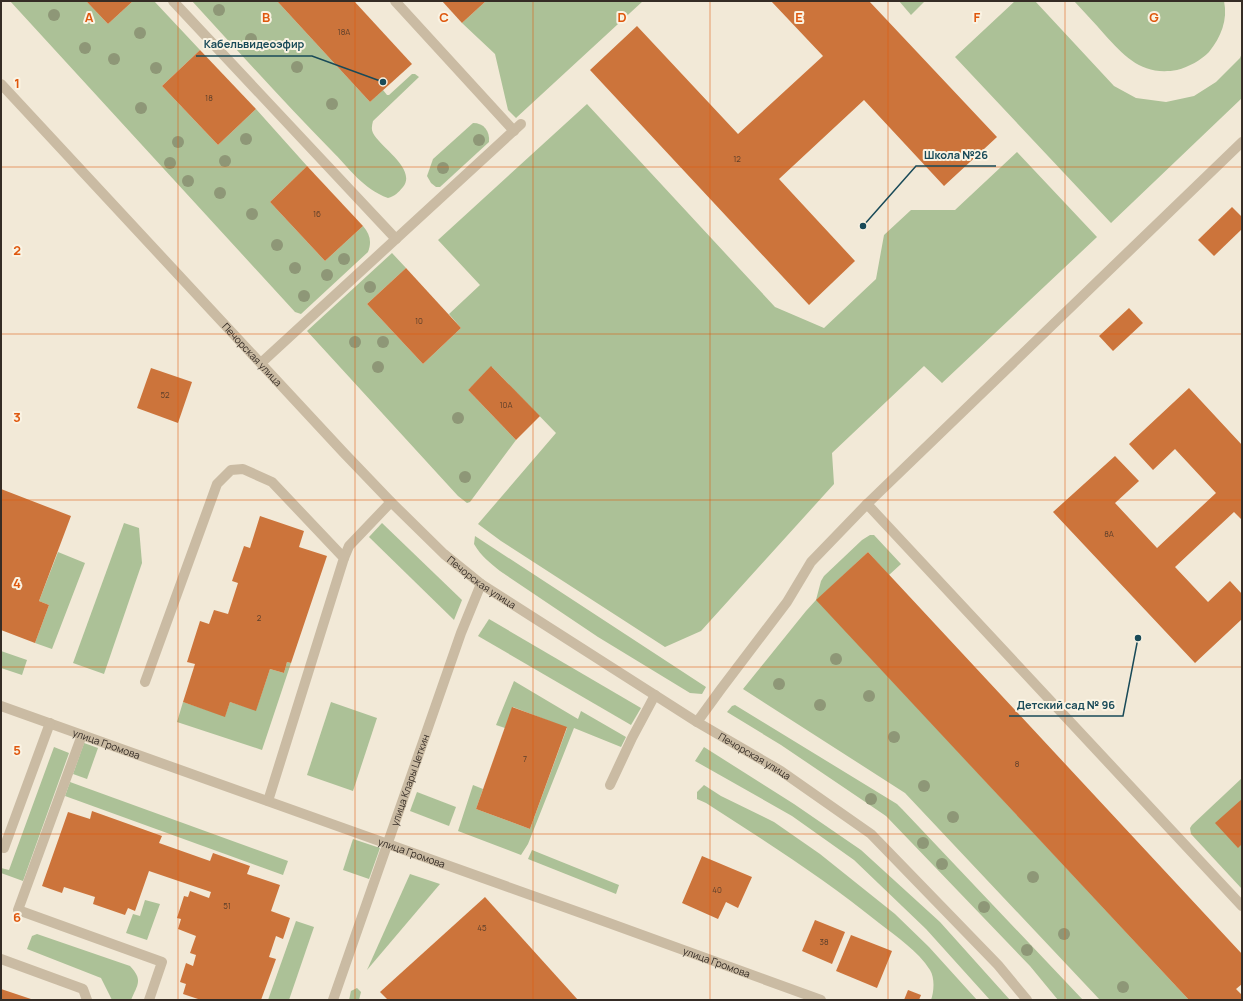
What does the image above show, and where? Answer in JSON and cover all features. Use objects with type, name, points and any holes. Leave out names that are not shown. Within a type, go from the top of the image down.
[{"type":"street","points":[[173,1],[396,239]]},
{"type":"street","points":[[261,363],[518,128],[395,1]]},
{"type":"street","name":"Печорская улица","points":[[1,84],[344,453],[444,554],[481,584],[655,696],[782,771],[871,834],[998,965],[1027,1000]]},
{"type":"street","points":[[697,722],[787,602],[811,562],[867,504],[1242,142]]},
{"type":"street","points":[[145,682],[217,484],[231,470],[243,469],[272,482],[344,558]]},
{"type":"street","points":[[268,801],[348,546],[391,502]]},
{"type":"street","points":[[867,504],[1242,906]]},
{"type":"street","name":"улица Клары Цеткин","points":[[333,1000],[461,633],[481,584]]},
{"type":"street","points":[[610,785],[632,738],[655,696]]},
{"type":"street","name":"улица Громова","points":[[1,706],[821,1000]]},
{"type":"street","points":[[1,847],[4,848],[50,723]]},
{"type":"street","points":[[82,735],[18,910],[162,962],[149,1000]]},
{"type":"street","points":[[1,958],[83,989],[87,1000]]},
{"type":"green space","points":[[10,1],[86,1],[108,24],[133,1],[154,1],[200,50],[162,86],[218,145],[256,109],[307,166],[270,202],[325,261],[363,226],[370,238],[368,252],[301,314],[295,312]]},
{"type":"green space","points":[[192,1],[277,1],[370,102],[383,90],[387,95],[389,95],[412,74],[419,77],[373,121],[372,126],[373,133],[377,139],[402,166],[406,180],[400,191],[388,198],[364,184],[278,95]]},
{"type":"green space","points":[[486,1],[643,1],[516,118],[508,110],[495,54],[462,23]]},
{"type":"green space","points":[[899,1],[925,1],[911,15]]},
{"type":"green space","points":[[1015,1],[1035,1],[1114,86],[1136,98],[1166,102],[1194,96],[1216,82],[1240,58],[1242,53],[1242,98],[1111,223],[955,57]]},
{"type":"green space","points":[[1074,1],[1224,1],[1225,15],[1217,40],[1209,52],[1202,58],[1177,70],[1154,70],[1145,68],[1128,58]]},
{"type":"green space","points":[[587,104],[775,307],[824,328],[876,279],[884,235],[911,210],[955,210],[1017,152],[1097,237],[942,383],[924,366],[832,453],[834,484],[701,631],[665,647],[501,541],[478,524],[556,433],[492,367],[468,390],[516,440],[470,502],[467,503],[458,496],[307,331],[392,253],[406,268],[367,304],[423,364],[461,328],[449,314],[480,285],[438,240]]},
{"type":"green space","points":[[473,123],[480,124],[486,128],[489,142],[440,187],[436,187],[431,183],[427,176],[433,159]]},
{"type":"green space","points":[[124,523],[139,528],[142,563],[104,674],[73,663]]},
{"type":"green space","points":[[382,523],[462,600],[454,620],[369,537]]},
{"type":"green space","points":[[870,535],[874,535],[901,564],[889,575],[868,552],[817,600],[1189,1000],[1100,1000],[905,793],[743,689],[816,600],[821,581],[824,576],[862,540]]},
{"type":"green space","points":[[475,536],[706,687],[702,694],[690,693],[598,637],[500,571],[486,559],[474,544]]},
{"type":"green space","points":[[58,552],[85,563],[52,649],[35,643],[49,605],[39,601]]},
{"type":"green space","points":[[489,619],[641,708],[631,725],[478,636]]},
{"type":"green space","points":[[1,651],[27,660],[22,675],[1,668]]},
{"type":"green space","points":[[287,662],[291,663],[262,750],[177,722],[183,702],[225,716],[230,702],[256,710],[270,669],[284,673]]},
{"type":"green space","points":[[514,681],[578,719],[581,711],[626,737],[621,747],[574,728],[528,844],[521,855],[458,831],[473,785],[483,789],[476,809],[530,829],[567,728],[513,707],[505,728],[496,725]]},
{"type":"green space","points":[[331,702],[377,718],[353,791],[307,775]]},
{"type":"green space","points":[[735,705],[897,804],[1083,1000],[1058,1000],[1030,966],[886,816],[781,745],[727,712],[732,706]]},
{"type":"green space","points":[[84,743],[98,748],[87,779],[73,774]]},
{"type":"green space","points":[[54,747],[69,753],[23,881],[1,873],[1,868],[9,870]]},
{"type":"green space","points":[[704,747],[794,804],[861,850],[940,922],[1010,1000],[990,1000],[926,929],[854,860],[792,816],[695,761]]},
{"type":"green space","points":[[1242,778],[1242,889],[1191,834],[1190,828]]},
{"type":"green space","points":[[70,782],[288,861],[283,875],[65,796]]},
{"type":"green space","points":[[704,785],[721,796],[774,822],[820,854],[895,914],[929,947],[977,1000],[931,1000],[934,985],[932,973],[913,950],[816,876],[728,817],[697,799],[697,792]]},
{"type":"green space","points":[[417,792],[456,807],[449,826],[410,811]]},
{"type":"green space","points":[[353,839],[380,848],[369,879],[343,870]]},
{"type":"green space","points":[[532,850],[619,885],[616,894],[528,859]]},
{"type":"green space","points":[[410,874],[440,884],[367,970]]},
{"type":"green space","points":[[145,900],[160,904],[147,940],[126,933],[133,914],[140,916]]},
{"type":"green space","points":[[296,921],[314,927],[289,1000],[268,1000]]},
{"type":"green space","points":[[37,934],[130,966],[137,975],[138,979],[136,990],[131,1000],[112,1000],[101,978],[27,949],[32,936]]},
{"type":"green space","points":[[357,988],[361,992],[359,1000],[349,1000],[351,991]]},
{"type":"building","points":[[86,1],[133,1],[108,24]]},
{"type":"building","points":[[277,1],[354,1],[412,64],[370,102]]},
{"type":"building","points":[[442,1],[486,1],[462,23]]},
{"type":"building","points":[[771,1],[869,1],[997,137],[944,186],[864,100],[779,179],[855,261],[809,305],[590,70],[637,26],[738,134],[823,56]]},
{"type":"building","points":[[200,50],[256,109],[218,145],[162,86]]},
{"type":"building","points":[[307,166],[363,226],[325,261],[270,202]]},
{"type":"building","points":[[1232,207],[1242,217],[1242,229],[1214,256],[1198,240]]},
{"type":"building","points":[[406,268],[461,328],[423,364],[367,304]]},
{"type":"building","points":[[1129,308],[1143,323],[1113,351],[1099,336]]},
{"type":"building","points":[[491,366],[540,416],[516,440],[468,390]]},
{"type":"building","points":[[151,368],[192,382],[178,423],[137,408]]},
{"type":"building","points":[[1189,388],[1242,445],[1242,520],[1234,512],[1175,567],[1208,602],[1230,581],[1242,594],[1242,619],[1195,663],[1053,512],[1115,456],[1139,481],[1115,503],[1157,548],[1216,493],[1175,449],[1153,470],[1129,444]]},
{"type":"building","points":[[1,489],[71,516],[39,601],[49,605],[35,643],[1,630]]},
{"type":"building","points":[[260,516],[304,531],[299,547],[327,556],[291,663],[287,662],[284,673],[270,669],[256,711],[230,702],[225,717],[183,702],[195,664],[187,662],[200,621],[209,624],[214,610],[228,614],[238,583],[232,581],[244,546],[250,548]]},
{"type":"building","points":[[868,552],[1242,954],[1242,984],[1236,989],[1242,995],[1242,1000],[1189,1000],[816,600]]},
{"type":"building","points":[[512,707],[567,727],[530,829],[476,809]]},
{"type":"building","points":[[1242,799],[1242,844],[1238,848],[1215,823]]},
{"type":"building","points":[[92,811],[162,836],[159,843],[210,861],[213,853],[250,866],[247,874],[280,885],[271,911],[290,918],[283,939],[276,936],[269,957],[276,959],[261,1000],[201,1000],[183,994],[186,984],[180,982],[186,963],[193,966],[196,955],[190,953],[196,936],[178,929],[181,919],[177,918],[184,896],[188,897],[190,891],[209,898],[211,892],[149,871],[135,911],[128,908],[125,915],[93,904],[95,897],[64,887],[62,893],[42,886],[68,812],[90,819]]},
{"type":"building","points":[[702,856],[752,877],[738,908],[726,902],[718,919],[682,903]]},
{"type":"building","points":[[485,897],[578,1000],[388,1000],[380,992]]},
{"type":"building","points":[[815,920],[845,932],[832,964],[802,951]]},
{"type":"building","points":[[851,935],[892,951],[877,988],[836,971]]},
{"type":"building","points":[[1,989],[34,1000],[1,1000]]},
{"type":"building","points":[[908,990],[921,995],[919,1000],[904,1000]]},
{"type":"place","name":"Кабельвидеоэфир","points":[[383,82]]},
{"type":"place","name":"Школа №26","points":[[863,226]]},
{"type":"place","name":"Детский сад № 96","points":[[1138,638]]}]
